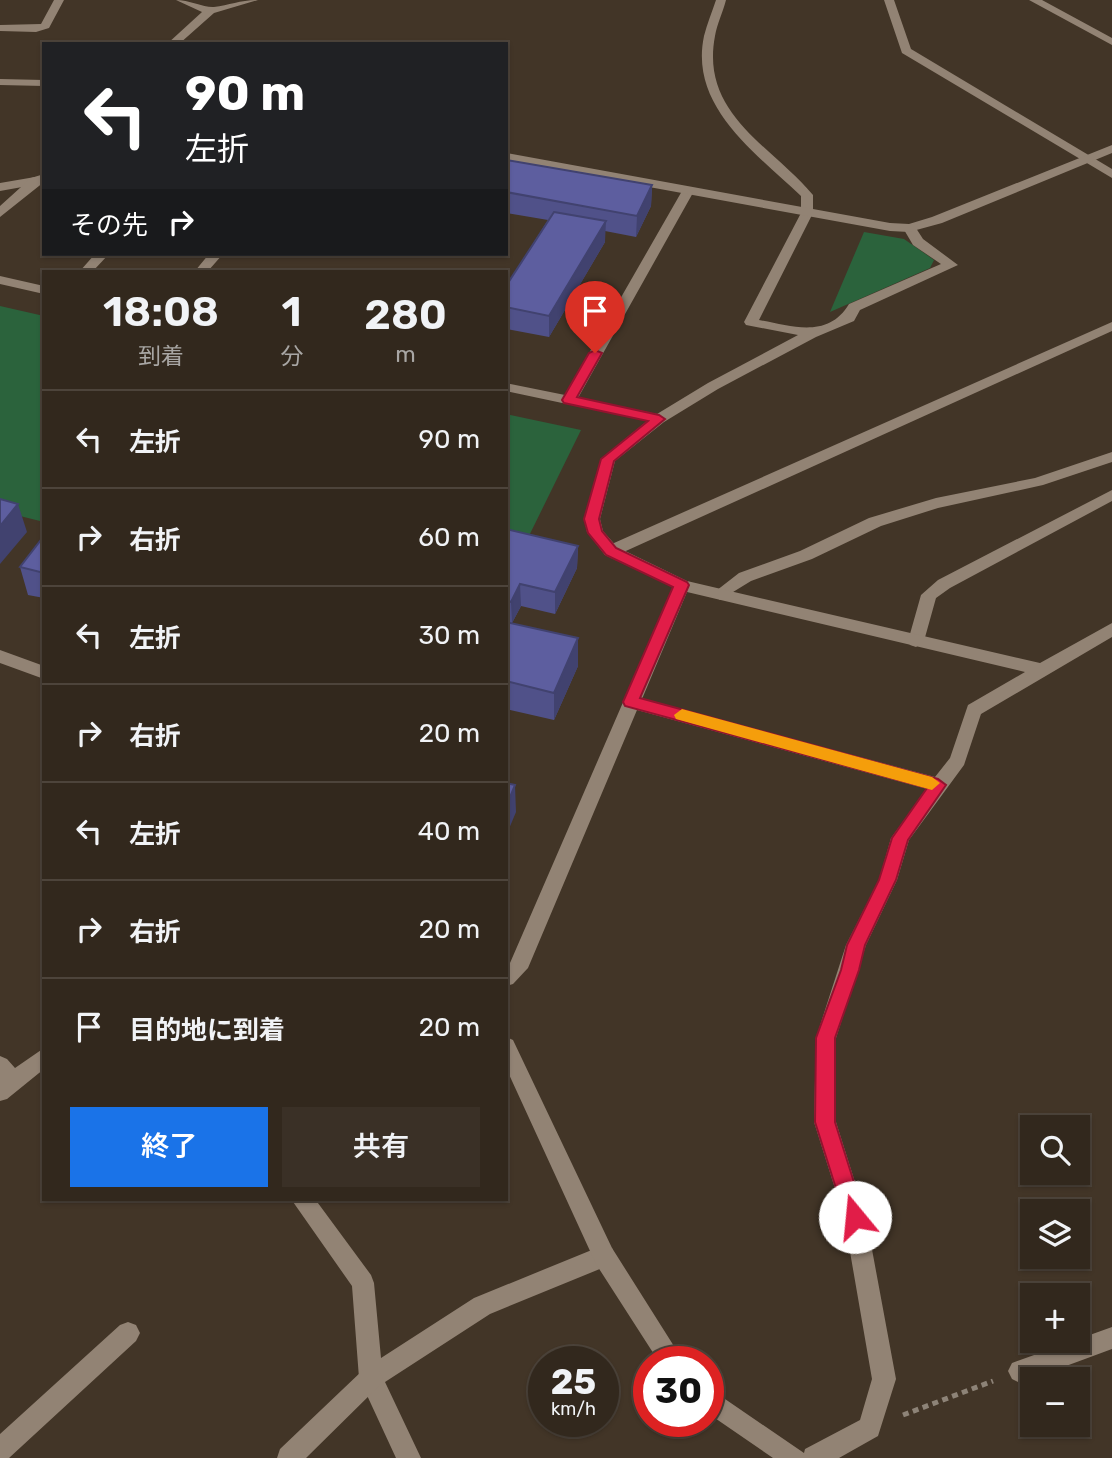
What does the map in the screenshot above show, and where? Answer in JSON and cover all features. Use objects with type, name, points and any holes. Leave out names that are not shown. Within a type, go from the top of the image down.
[{"type":"street","points":[[0,28],[36,29],[45,26],[59,0]]},
{"type":"street","points":[[181,0],[210,11]]},
{"type":"street","points":[[174,42],[210,11],[253,0]]},
{"type":"street","points":[[721,0],[709,38],[709,72],[720,105],[730,123],[807,195],[807,213],[751,322],[811,334]]},
{"type":"street","points":[[889,0],[906,51],[1112,174]]},
{"type":"street","points":[[1034,0],[1112,42]]},
{"type":"street","points":[[0,82],[42,83]]},
{"type":"street","points":[[508,157],[807,213],[909,228],[937,220],[1112,149]]},
{"type":"street","points":[[0,187],[40,180]]},
{"type":"street","points":[[0,213],[40,180]]},
{"type":"street","points":[[569,400],[688,191]]},
{"type":"street","points":[[909,228],[918,242],[951,265],[854,307],[849,317],[811,334],[659,419],[608,459],[592,519],[595,533],[611,551],[681,585],[1043,670]]},
{"type":"street","points":[[87,270],[100,256]]},
{"type":"street","points":[[202,270],[214,256]]},
{"type":"street","points":[[0,280],[42,290]]},
{"type":"street","points":[[611,551],[1112,326]]},
{"type":"street","points":[[508,387],[659,419]]},
{"type":"street","points":[[720,594],[745,577],[806,555],[875,522],[936,503],[1038,482],[1112,457]]},
{"type":"street","points":[[916,641],[929,595],[944,583],[1112,495]]},
{"type":"street","points":[[508,976],[519,968],[681,585]]},
{"type":"street","points":[[814,1458],[870,1428],[884,1379],[855,1217],[825,1122],[826,1038],[856,945],[888,880],[900,838],[958,760],[974,710],[1112,629]]},
{"type":"street","points":[[0,656],[42,672]]},
{"type":"street","points":[[631,702],[938,785]]},
{"type":"street","points":[[508,1050],[604,1256],[663,1346]]},
{"type":"street","points":[[4,1079],[42,1058]]},
{"type":"street","points":[[303,1201],[363,1283],[371,1378],[409,1458]]},
{"type":"street","points":[[289,1458],[371,1378],[482,1306],[604,1256]]},
{"type":"street","points":[[0,1450],[128,1333]]},
{"type":"street","points":[[1031,1367],[1112,1338]]},
{"type":"street","points":[[724,1410],[794,1458]]},
{"type":"path","points":[[870,1428],[1020,1371]]},
{"type":"green space","points":[[864,232],[904,239],[934,260],[930,268],[830,312]]},
{"type":"green space","points":[[0,306],[42,316],[42,522],[0,511]]},
{"type":"green space","points":[[508,414],[581,430],[525,544],[508,540]]},
{"type":"building","points":[[508,160],[652,185],[637,216],[508,192]]},
{"type":"building","points":[[554,212],[606,221],[549,316],[508,307],[508,283]]},
{"type":"building","points":[[0,499],[18,504],[0,526]]},
{"type":"building","points":[[508,529],[578,546],[555,592],[520,584],[511,602],[508,601]]},
{"type":"building","points":[[42,539],[42,572],[20,567]]},
{"type":"building","points":[[508,622],[578,638],[554,693],[508,682]]},
{"type":"building","points":[[508,783],[515,785],[508,802]]},
{"type":"slow traffic","points":[[682,715],[932,783]]},
{"type":"route","points":[[595,353],[569,400],[659,419],[608,459],[592,519],[595,533],[611,551],[634,565],[681,585],[631,702],[938,785],[900,838],[888,880],[856,945],[826,1038],[825,1122],[855,1217]]}]
